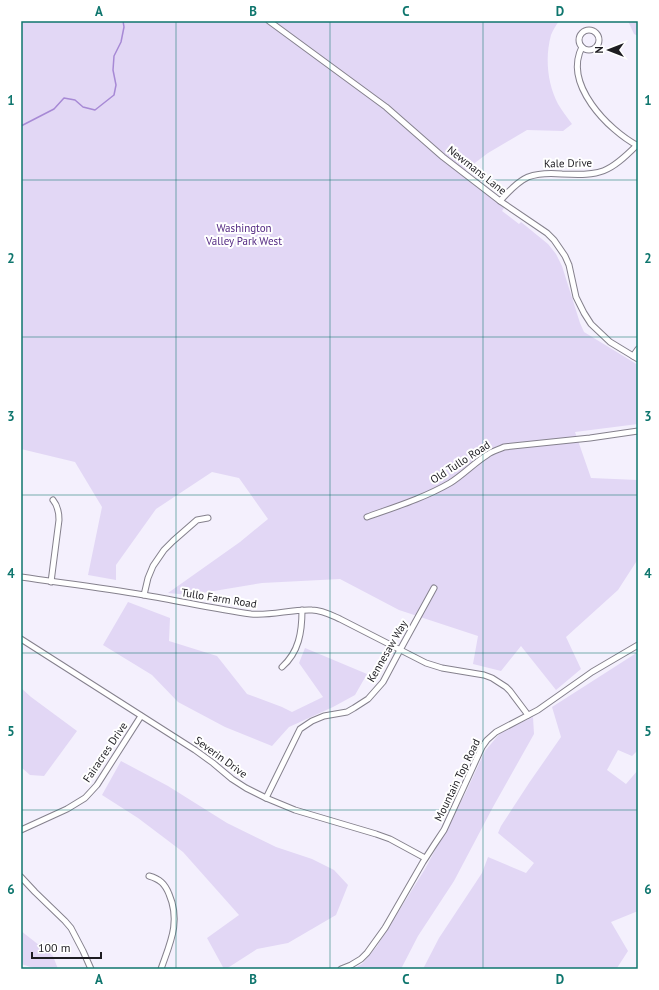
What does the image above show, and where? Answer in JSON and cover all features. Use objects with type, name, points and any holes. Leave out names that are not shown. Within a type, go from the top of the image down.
[{"type":"street","name":"Newmans Lane","points":[[269,21],[386,108],[443,157],[500,201],[547,233],[565,256],[569,265],[576,297],[591,324],[610,342],[638,359]]},
{"type":"street","points":[[582,46],[578,53],[577,66],[578,75],[587,97],[607,123],[637,146]]},
{"type":"street","name":"Kale Drive","points":[[500,201],[520,182],[528,177],[548,173],[584,174],[601,172],[607,170],[622,160],[637,146]]},
{"type":"street","points":[[633,356],[638,349]]},
{"type":"street","name":"Old Tullo Road","points":[[368,517],[418,499],[444,486],[455,480],[486,455],[504,447],[638,432]]},
{"type":"street","points":[[51,582],[59,520],[57,504],[53,500]]},
{"type":"street","points":[[144,595],[148,578],[153,566],[164,550],[172,541],[197,520],[208,518]]},
{"type":"street","name":"Tullo Farm Road","points":[[21,577],[258,614],[302,610],[327,613],[426,663],[442,668],[477,673],[492,678],[510,691],[528,715]]},
{"type":"street","name":"Kennesaw Way","points":[[266,798],[300,729],[312,721],[324,716],[346,712],[354,708],[368,699],[383,682],[434,588]]},
{"type":"street","points":[[282,667],[291,656],[299,641],[302,610]]},
{"type":"street","name":"Severin Drive","points":[[21,639],[195,750],[246,788],[295,810],[390,839],[425,858]]},
{"type":"street","name":"Mountain Top Road","points":[[341,969],[356,962],[367,953],[385,928],[425,858],[444,830],[482,747],[487,740],[496,732],[538,710],[592,672],[638,645]]},
{"type":"street","name":"Fairacres Drive","points":[[21,830],[67,809],[84,798],[97,784],[141,716]]},
{"type":"street","points":[[149,876],[156,878],[165,886],[174,909],[175,926],[161,969]]},
{"type":"street","points":[[21,877],[65,921],[83,951],[91,969]]},
{"type":"green space","name":"Washington Valley Park West","points":[[21,21],[559,21],[551,35],[549,43],[549,79],[554,96],[572,124],[563,131],[527,130],[488,153],[463,172],[459,173],[504,208],[502,211],[519,224],[521,222],[548,244],[556,254],[562,266],[584,332],[638,365],[638,424],[575,432],[591,478],[638,480],[638,559],[618,590],[566,637],[581,669],[556,690],[521,646],[501,671],[473,664],[478,636],[399,610],[340,579],[262,583],[190,595],[168,593],[240,542],[268,519],[239,478],[212,472],[156,509],[116,565],[116,580],[88,575],[102,507],[75,462],[21,449]]},
{"type":"green space","points":[[628,21],[638,21],[638,36],[634,34]]},
{"type":"green space","points":[[128,602],[170,618],[169,641],[217,656],[247,694],[292,712],[323,697],[299,663],[305,648],[367,674],[355,695],[289,727],[272,746],[225,727],[178,702],[152,675],[103,645]]},
{"type":"green space","points":[[638,652],[638,750],[632,756],[618,750],[607,770],[626,784],[638,770],[638,911],[611,922],[628,951],[617,969],[423,969],[439,938],[482,873],[488,857],[526,873],[534,863],[498,833],[529,783],[561,737],[552,707]]},
{"type":"green space","points":[[21,688],[77,731],[44,776],[30,775],[21,767]]},
{"type":"green space","points":[[533,717],[534,734],[454,881],[418,936],[401,969],[354,969],[363,963],[377,946],[425,869],[465,794],[485,751],[501,732]]},
{"type":"green space","points":[[121,761],[168,786],[227,823],[276,847],[312,859],[334,870],[348,885],[336,915],[288,943],[257,949],[224,969],[207,938],[239,915],[183,852],[138,818],[102,795]]},
{"type":"green space","points":[[21,931],[53,956],[58,969],[37,969],[21,964]]},
{"type":"waterway","points":[[21,126],[54,109],[64,98],[75,100],[83,107],[95,110],[114,95],[116,85],[113,70],[114,56],[121,42],[124,27],[123,21]]}]
